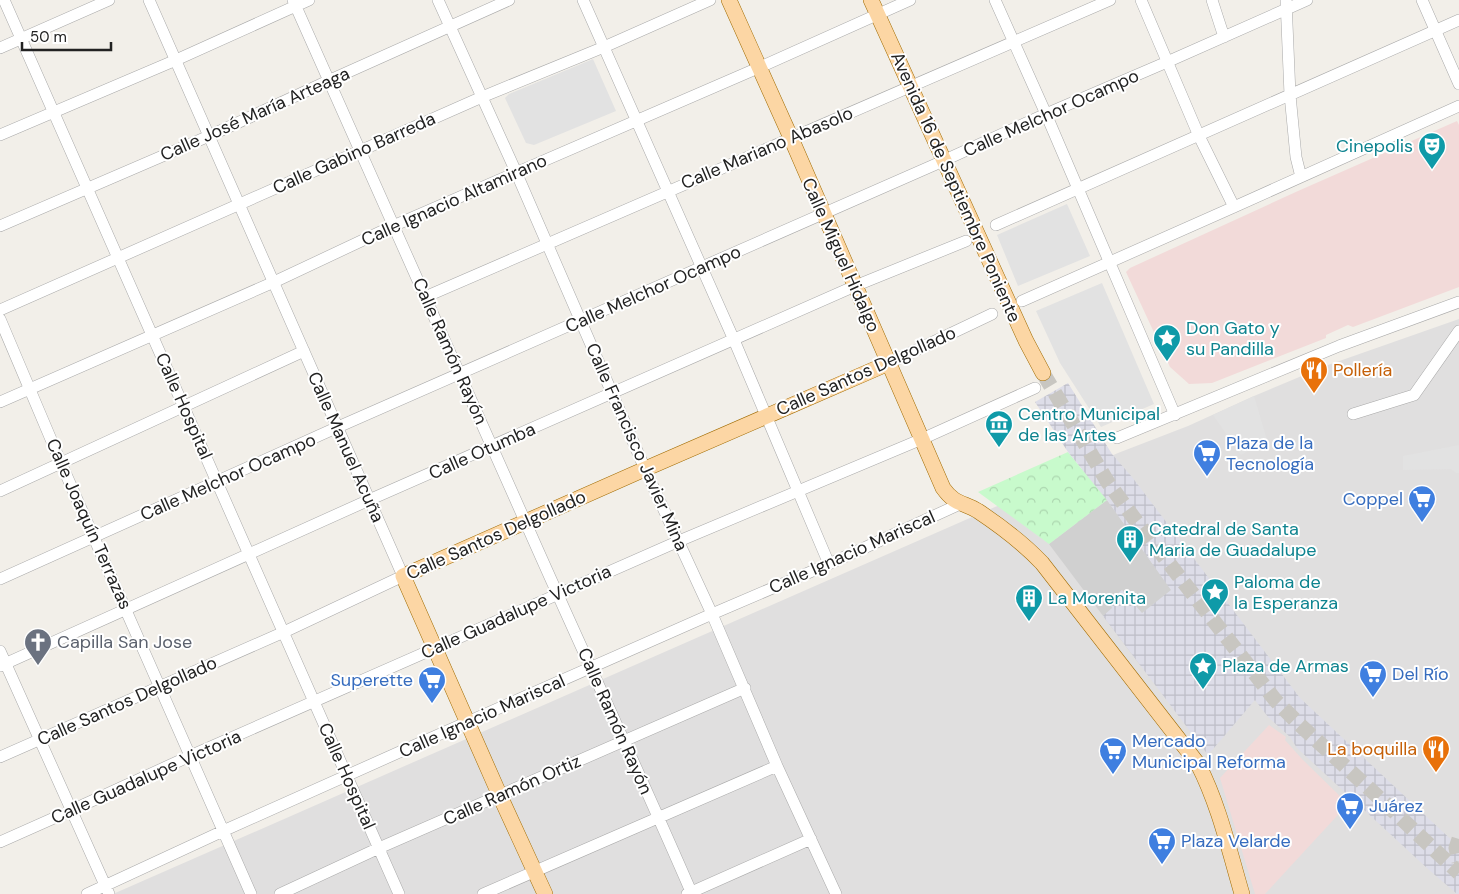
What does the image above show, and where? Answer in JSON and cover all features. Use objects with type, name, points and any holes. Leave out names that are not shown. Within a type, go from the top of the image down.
[{"type":"main road","name":"Calle Miguel Hidalgo","points":[[729,0],[943,488],[949,496],[960,504],[978,511],[1024,545],[1038,559],[1198,764],[1218,811],[1242,894]]},
{"type":"main road","name":"Avenida 16 de Septiembre Poniente","points":[[871,0],[1026,340],[1043,373]]},
{"type":"main road","name":"Calle Santos Delgollado","points":[[404,576],[889,363]]},
{"type":"main road","name":"Calle Manuel Acuña","points":[[404,576],[467,722],[545,894]]},
{"type":"street","name":"Calle Hospital","points":[[4,0],[399,894]]},
{"type":"street","points":[[0,48],[109,0]]},
{"type":"street","name":"Calle Manuel Acuña","points":[[149,0],[404,576]]},
{"type":"street","points":[[0,135],[176,60],[294,3],[309,0]]},
{"type":"street","name":"Calle Francisco Javier Mina","points":[[438,0],[516,172],[645,469],[679,540],[836,894]]},
{"type":"street","name":"Calle José María Arteaga","points":[[0,226],[209,136],[509,0]]},
{"type":"street","points":[[583,0],[734,340],[828,564]]},
{"type":"street","name":"Calle Gabino Barreda","points":[[0,310],[482,97],[604,47],[710,0]]},
{"type":"street","name":"Calle Ignacio Altamirano","points":[[0,402],[274,282],[393,226],[637,121],[910,0]]},
{"type":"street","points":[[995,0],[1175,415]]},
{"type":"street","name":"Calle Mariano Abasolo","points":[[425,297],[1110,0]]},
{"type":"street","points":[[1141,0],[1199,136],[1234,207]]},
{"type":"street","points":[[1212,0],[1224,37]]},
{"type":"street","name":"Calle Melchor Ocampo","points":[[0,579],[338,427],[1224,37],[1286,5],[1307,0]]},
{"type":"street","points":[[1422,0],[1459,84]]},
{"type":"street","name":"Calle Ramón Rayón","points":[[294,3],[592,667],[690,893]]},
{"type":"street","points":[[1286,5],[1290,95],[1296,157],[1301,177]]},
{"type":"street","points":[[996,225],[1459,20]]},
{"type":"street","points":[[1022,301],[1459,106]]},
{"type":"street","name":"Calle Otumba","points":[[3,665],[369,500],[855,286],[966,240]]},
{"type":"street","points":[[1117,438],[1338,346],[1459,302]]},
{"type":"street","name":"Calle Santos Delgollado","points":[[889,363],[992,314]]},
{"type":"street","name":"Calle Joaquín Terrazas","points":[[0,319],[61,463],[251,894]]},
{"type":"street","points":[[1353,414],[1414,394],[1459,331]]},
{"type":"street","points":[[0,491],[304,351]]},
{"type":"street","name":"Calle Guadalupe Victoria","points":[[0,842],[679,540],[922,439],[1035,388]]},
{"type":"street","name":"Calle Ignacio Mariscal","points":[[87,894],[107,890],[222,831],[960,504]]},
{"type":"street","name":"Calle Santos Delgollado","points":[[0,757],[284,632],[404,576]]},
{"type":"street","points":[[0,652],[3,665],[40,739],[107,890]]},
{"type":"street","name":"Calle Ramón Ortiz","points":[[280,894],[379,848],[745,688]]},
{"type":"street","points":[[483,894],[778,766]]},
{"type":"street","points":[[690,893],[811,839]]},
{"type":"shaded area","points":[[593,59],[616,111],[534,145],[526,143],[505,98],[509,94]]},
{"type":"shaded area","points":[[1457,121],[1459,125],[1459,287],[1353,327],[1348,325],[1326,335],[1326,338],[1212,383],[1189,384],[1170,367],[1126,272],[1130,268]]},
{"type":"shaded area","points":[[1067,204],[1090,256],[1018,286],[997,235]]},
{"type":"shaded area","points":[[1102,283],[1154,404],[1101,427],[1060,363],[1036,311]]},
{"type":"shaded area","points":[[1459,319],[1459,894],[113,894],[1118,453],[1188,426],[1328,365]]},
{"type":"shaded area","points":[[1068,383],[1112,454],[1132,477],[1300,698],[1459,847],[1459,894],[1428,869],[1297,748],[1290,737],[1268,717],[1255,700],[1208,755],[1103,616],[1112,608],[1109,601],[1122,590],[1142,613],[1171,590],[1107,500],[1068,452],[1035,402]]},
{"type":"shaded area","points":[[1254,396],[1267,440],[1241,455],[1213,415]]},
{"type":"shaded area","points":[[1459,445],[1459,473],[1451,469],[1403,470],[1403,456]]},
{"type":"shaded area","points":[[1107,500],[1193,620],[1140,665],[1049,544]]},
{"type":"shaded area","points":[[1269,725],[1286,737],[1285,740],[1302,759],[1348,804],[1265,894],[1255,894],[1220,778]]},
{"type":"green space","points":[[1068,452],[1107,500],[1049,544],[978,492]]},
{"type":"tunnel","points":[[1043,373],[1107,481],[1276,701],[1459,873]]},
{"type":"tunnel","points":[[1459,839],[1456,848],[1459,862]]},
{"type":"place","name":"Cinepolis","points":[[1432,170]]},
{"type":"place","name":"Don Gato y su Pandilla","points":[[1167,362]]},
{"type":"place","name":"Pollería","points":[[1314,394]]},
{"type":"place","name":"Centro Municipal de las Artes","points":[[999,448]]},
{"type":"place","name":"Plaza de la Tecnología","points":[[1207,477]]},
{"type":"place","name":"Coppel","points":[[1422,523]]},
{"type":"place","name":"Catedral de Santa Maria de Guadalupe","points":[[1130,563]]},
{"type":"place","name":"Paloma de la Esperanza","points":[[1215,616]]},
{"type":"place","name":"La Morenita","points":[[1029,622]]},
{"type":"place","name":"Capilla San Jose","points":[[38,666]]},
{"type":"place","name":"Plaza de Armas","points":[[1203,690]]},
{"type":"place","name":"Del Río","points":[[1373,698]]},
{"type":"place","name":"Superette","points":[[432,704]]},
{"type":"place","name":"La boquilla","points":[[1436,773]]},
{"type":"place","name":"Mercado Municipal Reforma","points":[[1113,775]]},
{"type":"place","name":"Juárez","points":[[1350,830]]},
{"type":"place","name":"Plaza Velarde","points":[[1162,865]]}]
